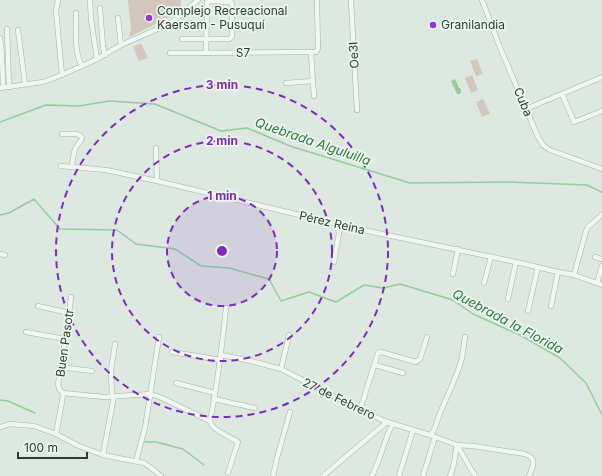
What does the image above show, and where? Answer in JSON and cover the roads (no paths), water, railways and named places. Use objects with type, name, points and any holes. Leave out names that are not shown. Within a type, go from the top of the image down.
[{"type":"street","points":[[58,0],[56,11],[62,75]]},
{"type":"street","points":[[90,0],[91,19],[97,59]]},
{"type":"street","points":[[0,38],[2,55],[2,88],[43,82],[106,55],[121,45],[174,21],[198,0]]},
{"type":"street","points":[[314,96],[313,52],[318,49],[317,0]]},
{"type":"street","name":"Oe3I","points":[[351,0],[357,110]]},
{"type":"street","name":"Cuba","points":[[482,0],[538,137],[550,150],[602,169]]},
{"type":"street","points":[[182,39],[206,40],[231,38],[231,2],[207,2],[206,40],[206,53]]},
{"type":"street","points":[[100,8],[103,47],[106,55]]},
{"type":"street","points":[[76,13],[78,54],[79,61],[82,66]]},
{"type":"street","points":[[118,18],[121,45]]},
{"type":"street","points":[[7,29],[9,87]]},
{"type":"street","points":[[18,30],[24,84]]},
{"type":"street","name":"S7","points":[[170,54],[313,52]]},
{"type":"street","points":[[526,108],[602,77]]},
{"type":"street","points":[[286,83],[313,81]]},
{"type":"street","points":[[562,94],[574,122],[602,111]]},
{"type":"street","points":[[62,134],[77,134],[82,138],[74,152],[72,166]]},
{"type":"street","points":[[156,148],[157,181]]},
{"type":"street","name":"Pérez Reina","points":[[61,166],[106,170],[157,181],[337,224],[574,275],[599,284]]},
{"type":"street","points":[[574,275],[588,227],[602,215]]},
{"type":"street","points":[[334,262],[339,233],[337,224]]},
{"type":"street","points":[[453,274],[458,249]]},
{"type":"street","points":[[484,283],[491,257]]},
{"type":"street","points":[[595,257],[602,259]]},
{"type":"street","points":[[508,299],[516,262]]},
{"type":"street","points":[[599,284],[602,266]]},
{"type":"street","points":[[528,311],[538,267]]},
{"type":"street","points":[[551,306],[558,272]]},
{"type":"street","points":[[599,284],[602,276]]},
{"type":"street","name":"Buen Pasotr","points":[[56,434],[63,393],[58,385],[64,339],[70,313],[71,297]]},
{"type":"street","points":[[38,306],[70,313]]},
{"type":"street","points":[[210,421],[221,358],[226,308]]},
{"type":"street","points":[[26,332],[64,339]]},
{"type":"street","points":[[281,369],[290,335]]},
{"type":"street","points":[[136,461],[145,428],[159,337]]},
{"type":"street","points":[[360,410],[378,353],[380,352],[416,362],[420,359],[427,337]]},
{"type":"street","points":[[423,476],[432,436],[462,358],[465,337]]},
{"type":"street","points":[[103,455],[113,397],[111,370],[115,344]]},
{"type":"street","name":"27 de Febrero","points":[[172,352],[251,360],[281,369],[360,410],[387,422],[457,445],[473,446],[530,456],[534,462],[529,476]]},
{"type":"street","points":[[375,365],[403,373]]},
{"type":"street","points":[[60,367],[92,371]]},
{"type":"street","points":[[176,383],[215,393]]},
{"type":"street","points":[[63,393],[104,397],[151,394],[210,421],[214,427],[238,442],[228,473]]},
{"type":"street","points":[[214,400],[255,408]]},
{"type":"street","points":[[274,476],[277,458],[290,412]]},
{"type":"street","points":[[325,476],[387,422]]},
{"type":"street","points":[[0,426],[10,424],[34,426],[103,455],[144,463],[161,476]]},
{"type":"street","points":[[372,476],[393,424]]},
{"type":"street","points":[[399,476],[413,430]]},
{"type":"street","points":[[450,476],[457,445]]},
{"type":"street","points":[[457,445],[476,476]]},
{"type":"waterway","name":"Quebrada Alguluilla","points":[[0,122],[46,105],[79,106],[109,101],[155,104],[221,131],[247,128],[290,146],[410,183],[509,182],[587,185],[602,192]]},
{"type":"waterway","name":"Quebrada la Florida","points":[[0,215],[9,213],[34,199],[60,229],[117,230],[136,244],[175,249],[201,266],[229,268],[269,279],[281,301],[309,292],[336,302],[364,285],[383,288],[400,284],[453,300],[473,314],[522,336],[560,358],[586,383],[602,415]]},
{"type":"waterway","points":[[0,400],[8,401],[35,413]]},
{"type":"waterway","points":[[145,442],[156,442],[183,449],[204,465]]},
{"type":"place","name":"Complejo Recreacional Kaersam - Pusuquí","points":[[149,18]]},
{"type":"place","name":"Granilandia","points":[[433,25]]}]
